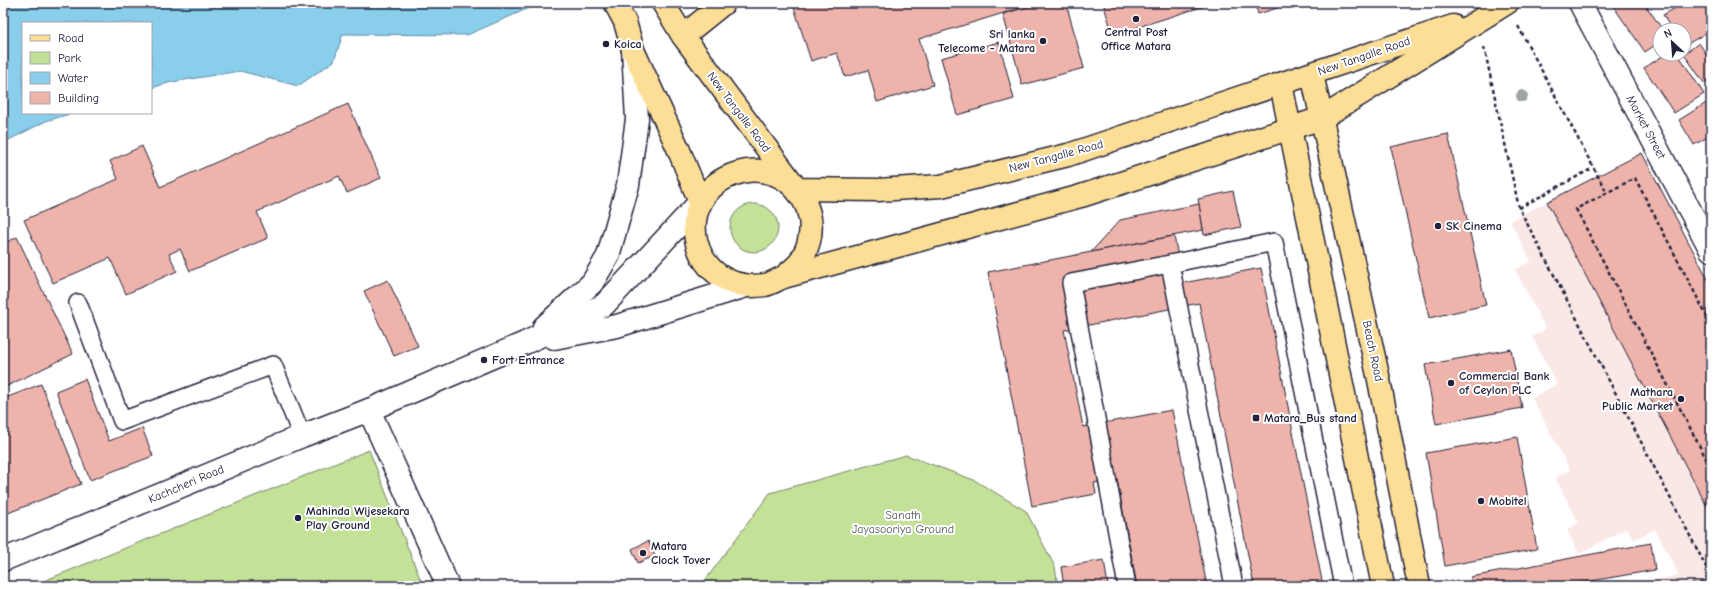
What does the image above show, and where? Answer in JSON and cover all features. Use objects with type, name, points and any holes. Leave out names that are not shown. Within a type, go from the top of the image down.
[{"type":"main road","points":[[616,3],[625,22],[633,50],[678,148],[700,202]]},
{"type":"main road","name":"New Tangalle Road","points":[[663,3],[683,36],[797,189],[878,190],[941,186],[1068,155],[1312,74],[1485,9],[1507,3]]},
{"type":"main road","points":[[683,36],[721,6]]},
{"type":"main road","name":"New Tangalle Road","points":[[784,277],[1081,196],[1322,118],[1485,9]]},
{"type":"main road","name":"Beach Road","points":[[1312,74],[1379,380],[1419,586]]},
{"type":"main road","points":[[1281,84],[1383,586]]},
{"type":"main road","points":[[745,170],[764,171],[782,178],[797,189],[807,206],[811,226],[808,246],[799,263],[784,277],[766,285],[746,286],[728,281],[712,271],[701,256],[695,238],[695,220],[700,202],[712,187],[727,176],[745,170]]},
{"type":"street","name":"Market Street","points":[[1580,3],[1711,250]]},
{"type":"street","points":[[525,343],[592,283],[608,256],[628,185],[637,119],[633,50]]},
{"type":"street","points":[[525,343],[604,305],[700,202]]},
{"type":"street","points":[[525,343],[617,326],[746,286]]},
{"type":"street","name":"Kachcheri Road","points":[[3,560],[302,436],[369,410],[525,343]]},
{"type":"street","points":[[369,410],[448,586]]},
{"type":"lane","points":[[1127,586],[1071,283],[1274,242],[1343,586]]},
{"type":"lane","points":[[1170,264],[1234,586]]},
{"type":"lane","points":[[78,303],[122,421],[273,365],[302,436]]},
{"type":"path","points":[[1516,23],[1607,193]]},
{"type":"path","points":[[1484,44],[1519,208],[1711,576]]},
{"type":"path","points":[[1519,208],[1593,168]]},
{"type":"path","points":[[1711,324],[1635,178],[1576,209],[1711,468]]},
{"type":"path","points":[[1685,586],[1711,581]]},
{"type":"shaded area","points":[[1642,153],[1711,285],[1711,586],[1624,586],[1679,575],[1655,529],[1634,540],[1627,528],[1579,554],[1567,530],[1579,523],[1555,478],[1570,470],[1532,398],[1557,384],[1532,337],[1546,329],[1515,270],[1531,261],[1510,221]]},
{"type":"green space","points":[[749,204],[759,204],[768,208],[774,214],[778,223],[778,233],[774,242],[768,248],[759,252],[749,252],[740,248],[734,242],[730,233],[730,223],[734,214],[740,208]]},
{"type":"green space","name":"Mahinda Wijesekara Play Ground","points":[[369,450],[423,586],[31,586]]},
{"type":"green space","name":"Sanath Jayasooriya Ground","points":[[906,455],[974,480],[1026,511],[1055,567],[1058,586],[701,586],[770,493]]},
{"type":"water","points":[[3,3],[541,3],[467,35],[343,34],[334,61],[298,86],[240,71],[172,82],[152,88],[152,22],[22,22],[22,114],[70,114],[46,121],[3,143]]},
{"type":"building","points":[[1019,3],[1020,8],[919,39],[933,85],[877,102],[868,70],[845,77],[837,53],[811,61],[793,4]]},
{"type":"building","name":"Sri lanka Telecome - Matara","points":[[1042,3],[1066,3],[1084,68],[1022,85],[1003,14]]},
{"type":"building","name":"Central Post Office Matara","points":[[1103,3],[1214,3],[1113,35]]},
{"type":"building","points":[[1255,3],[1294,3],[1258,14]]},
{"type":"building","points":[[1611,3],[1644,3],[1657,22],[1652,22],[1652,47],[1645,52]]},
{"type":"building","points":[[1684,3],[1711,3],[1711,30],[1692,41],[1692,22],[1667,22],[1663,15]]},
{"type":"building","points":[[999,42],[1014,99],[957,115],[941,58]]},
{"type":"building","points":[[1699,43],[1711,61],[1711,78],[1704,83],[1690,62],[1692,62],[1692,48]]},
{"type":"building","points":[[1653,62],[1683,62],[1704,94],[1674,113],[1644,68]]},
{"type":"building","points":[[1711,100],[1711,135],[1694,145],[1679,120]]},
{"type":"building","points":[[348,104],[381,178],[347,193],[339,176],[257,212],[268,238],[190,271],[180,249],[169,254],[177,271],[126,294],[110,258],[53,283],[24,220],[118,179],[110,161],[142,146],[160,187]]},
{"type":"building","name":"SK Cinema","points":[[1448,134],[1486,305],[1429,318],[1391,147]]},
{"type":"building","name":"Mathara Public Market","points":[[1642,153],[1711,285],[1711,514],[1547,202]]},
{"type":"building","points":[[1711,164],[1711,177],[1706,167]]},
{"type":"building","points":[[1233,191],[1241,227],[1204,235],[1198,199]]},
{"type":"building","points":[[1199,204],[1203,230],[1091,252],[1120,220]]},
{"type":"building","name":"Matara_Bus stand","points":[[1174,236],[1183,283],[1261,268],[1323,586],[1254,586],[1199,303],[1064,330],[1083,427],[1172,410],[1207,586],[1137,586],[1117,479],[1094,483],[1096,494],[1032,506],[988,272]]},
{"type":"building","points":[[17,237],[73,354],[3,388],[3,244]]},
{"type":"building","points":[[388,280],[418,346],[394,356],[364,291]]},
{"type":"building","points":[[1511,349],[1522,408],[1436,424],[1425,365]]},
{"type":"building","points":[[85,379],[109,441],[142,428],[153,456],[90,480],[56,391]]},
{"type":"building","points":[[41,384],[81,484],[3,515],[3,399]]},
{"type":"building","name":"Mobitel","points":[[1517,437],[1537,549],[1445,566],[1426,453]]},
{"type":"building","name":"Matara Clock Tover","points":[[648,541],[655,556],[638,563],[632,549]]},
{"type":"building","points":[[1651,543],[1655,570],[1562,586],[1462,586],[1471,584],[1471,577]]},
{"type":"building","points":[[1104,560],[1108,586],[1064,586],[1061,567]]},
{"type":"place","name":"Central Post Office Matara","points":[[1136,19]]},
{"type":"place","name":"Sri lanka Telecome - Matara","points":[[1043,41]]},
{"type":"place","name":"Koica","points":[[606,44]]},
{"type":"place","name":"SK Cinema","points":[[1438,226]]},
{"type":"place","name":"Fort Entrance","points":[[484,360]]},
{"type":"place","name":"Commercial Bank of Ceylon PLC","points":[[1451,383]]},
{"type":"place","name":"Mathara Public Market","points":[[1681,399]]},
{"type":"place","name":"Matara_Bus stand","points":[[1256,418]]},
{"type":"place","name":"Mobitel","points":[[1481,501]]},
{"type":"place","name":"Mahinda Wijesekara Play Ground","points":[[298,518]]},
{"type":"place","name":"Matara Clock Tover","points":[[643,553]]}]
